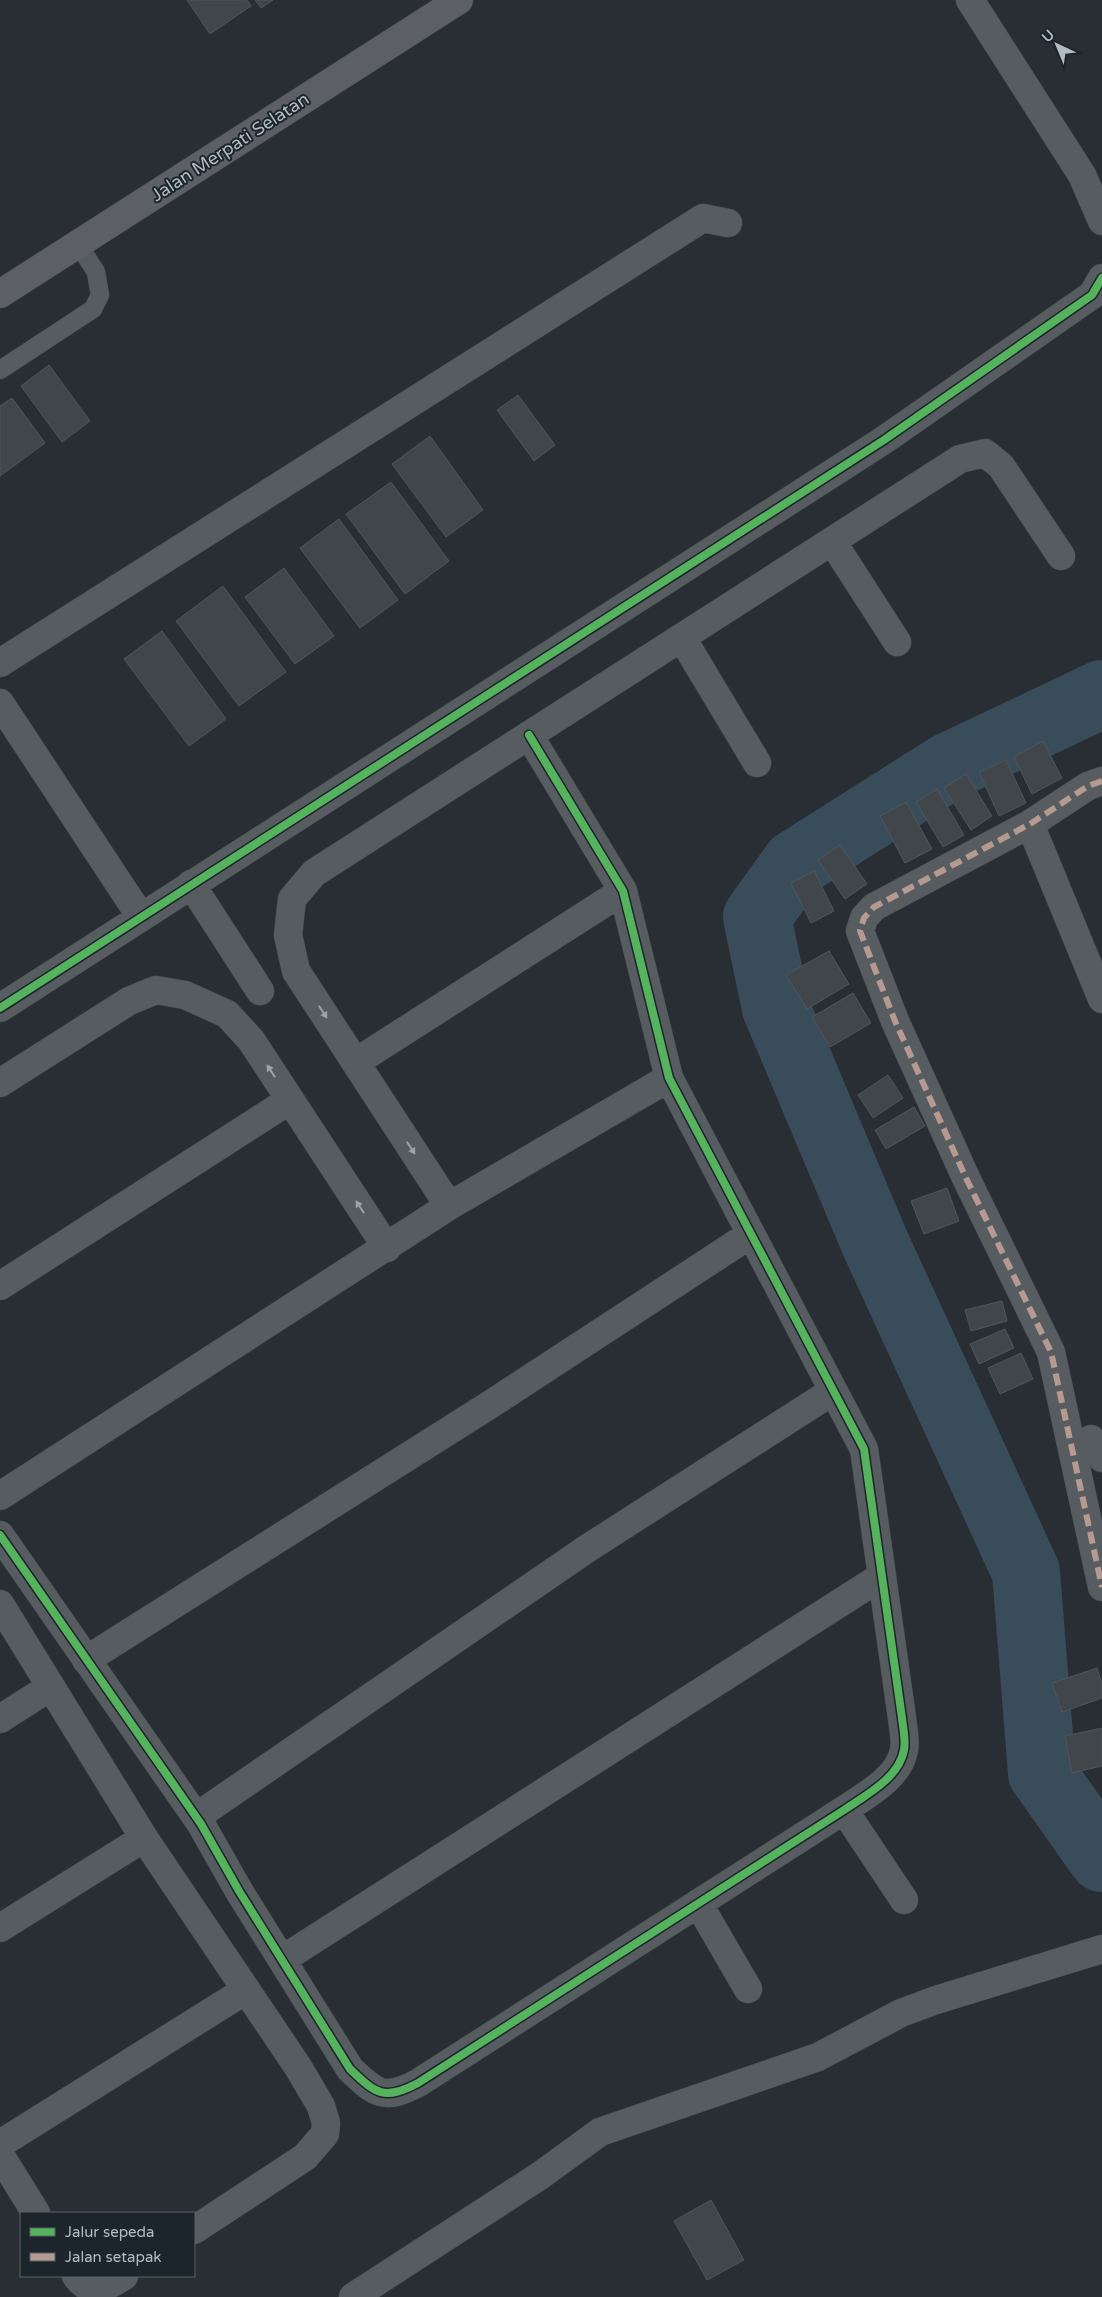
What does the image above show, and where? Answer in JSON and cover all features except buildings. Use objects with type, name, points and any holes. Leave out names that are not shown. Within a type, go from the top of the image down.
[{"type":"street","name":"Jalan Merpati Selatan","points":[[0,294],[459,0]]},
{"type":"street","points":[[970,0],[1082,175],[1102,220]]},
{"type":"street","points":[[0,663],[703,218],[728,223]]},
{"type":"street","points":[[0,1008],[884,440],[1092,295],[1102,278]]},
{"type":"street","points":[[449,1206],[296,971],[288,935],[292,899],[314,873],[960,459],[985,453],[1001,466],[1061,556]]},
{"type":"street","points":[[832,541],[897,642]]},
{"type":"street","points":[[682,638],[757,763]]},
{"type":"street","points":[[0,704],[141,917]]},
{"type":"street","points":[[0,1535],[196,1817],[239,1891],[283,1959],[303,1996],[350,2069],[368,2086],[385,2094],[400,2093],[418,2083],[872,1792],[896,1769],[904,1749],[864,1449],[669,1078],[623,891],[529,735]]},
{"type":"street","points":[[1102,781],[1088,786],[1030,824],[874,907],[864,918],[860,931],[896,1021],[962,1170],[1051,1352],[1102,1586]]},
{"type":"street","points":[[1030,824],[1102,999]]},
{"type":"street","points":[[191,884],[260,992]]},
{"type":"street","points":[[356,1062],[623,891]]},
{"type":"street","points":[[227,1014],[296,971]]},
{"type":"street","points":[[0,1083],[129,1001],[156,990],[185,994],[227,1014],[251,1040],[387,1248]]},
{"type":"street","points":[[0,1496],[387,1248],[449,1206],[669,1078]]},
{"type":"street","points":[[0,1286],[290,1100]]},
{"type":"street","points":[[86,1660],[491,1404],[751,1234]]},
{"type":"street","points":[[196,1817],[588,1548],[834,1392]]},
{"type":"street","points":[[283,1959],[882,1576]]},
{"type":"street","points":[[0,1604],[144,1838],[298,2067],[320,2106],[326,2123],[325,2134],[305,2157],[195,2229]]},
{"type":"street","points":[[0,1719],[50,1687]]},
{"type":"street","points":[[844,1810],[904,1900]]},
{"type":"street","points":[[0,1928],[144,1838]]},
{"type":"street","points":[[698,1903],[748,1989]]},
{"type":"street","points":[[353,2297],[541,2175],[600,2132],[818,2057],[901,2013],[927,2003],[1102,1949]]},
{"type":"street","points":[[0,2144],[246,1990]]},
{"type":"street","points":[[0,2155],[35,2212]]},
{"type":"street","points":[[77,2277],[90,2290],[97,2290],[107,2287],[122,2277]]},
{"type":"lane","points":[[0,370],[93,309],[100,294],[96,272],[78,244]]},
{"type":"waterway","points":[[1102,694],[948,767],[795,864],[757,917],[776,1008],[875,1243],[1026,1572],[1042,1773],[1102,1858]]},
{"type":"marked path","points":[[1102,781],[1088,786],[1030,824],[874,907],[864,918],[860,931],[895,1021],[966,1178],[1051,1352],[1102,1587]]},
{"type":"cycle path","points":[[0,1008],[884,440],[1092,295],[1102,278]]},
{"type":"cycle path","points":[[0,1535],[201,1824],[239,1891],[350,2069],[367,2084],[381,2092],[397,2092],[418,2083],[862,1798],[880,1785],[896,1769],[901,1760],[905,1742],[864,1449],[669,1078],[623,891],[529,735]]}]
